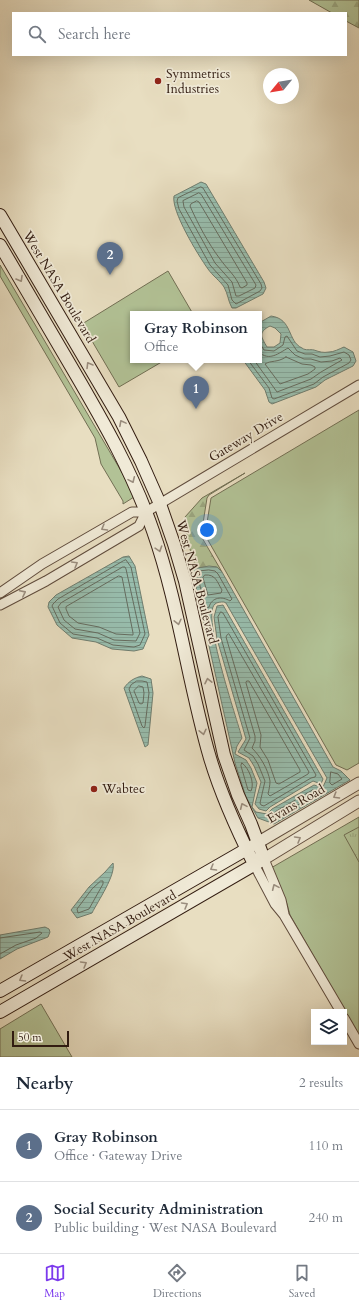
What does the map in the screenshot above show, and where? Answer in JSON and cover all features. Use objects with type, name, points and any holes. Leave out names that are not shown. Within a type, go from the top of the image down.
[{"type":"main road","name":"West NASA Boulevard","points":[[0,215],[119,417],[160,504],[185,581],[224,755],[238,795],[258,842],[259,861]]},
{"type":"main road","name":"West NASA Boulevard","points":[[0,245],[110,434],[146,512],[172,593],[210,756],[229,811],[247,849],[259,861]]},
{"type":"main road","name":"West NASA Boulevard","points":[[0,992],[247,849]]},
{"type":"main road","name":"West NASA Boulevard","points":[[0,1012],[259,861]]},
{"type":"street","name":"Gateway Drive","points":[[0,593],[42,564],[132,512],[146,512],[359,385]]},
{"type":"street","name":"Gateway Drive","points":[[0,605],[46,581],[139,526],[146,512]]},
{"type":"street","name":"Evans Road","points":[[247,849],[359,783]]},
{"type":"street","points":[[339,1009],[284,915],[274,904],[259,861],[359,801]]},
{"type":"street","points":[[347,1023],[359,1044]]},
{"type":"green space","points":[[309,0],[359,0],[359,28],[347,22],[347,12],[330,12]]},
{"type":"green space","points":[[0,265],[124,476],[134,497],[123,504],[123,501],[101,464],[95,438],[0,276]]},
{"type":"green space","points":[[168,271],[191,311],[130,311],[130,363],[160,363],[119,387],[82,324]]},
{"type":"green space","points":[[359,410],[359,763],[347,770],[336,765],[205,535],[211,498]]},
{"type":"green space","points":[[245,473],[209,495],[207,498],[201,536],[222,572],[216,567],[196,568],[188,543],[185,517],[202,498]]},
{"type":"green space","points":[[359,817],[359,1035],[347,1014],[347,1009],[344,1009],[290,915],[287,904],[271,868]]},
{"type":"green space","points":[[359,827],[359,862],[344,835]]},
{"type":"green space","points":[[41,1004],[72,1057],[0,1057],[0,1029]]},
{"type":"water","points":[[201,182],[206,184],[264,282],[266,288],[263,294],[236,308],[232,308],[224,287],[198,254],[186,233],[174,203],[174,196]]},
{"type":"water","points":[[271,316],[283,321],[297,345],[306,350],[333,352],[344,347],[353,352],[356,361],[353,366],[325,380],[316,387],[272,404],[269,402],[265,390],[245,363],[262,363],[262,338],[267,347],[274,347],[280,343],[281,334],[275,328],[270,326],[262,333],[262,321]]},
{"type":"water","points":[[129,556],[135,566],[149,635],[143,649],[134,651],[112,649],[96,642],[72,638],[57,625],[48,607],[49,602],[56,595],[123,557]]},
{"type":"water","points":[[209,566],[217,567],[222,572],[333,767],[341,771],[350,780],[274,824],[258,818],[246,797],[235,763],[192,569]],"holes":[[[220,602],[226,603],[327,778],[323,787],[314,785],[272,809],[267,814],[256,812],[252,807],[257,783],[246,760],[235,754],[237,746],[242,738],[221,668],[216,646],[212,612],[215,604]]]},
{"type":"water","points":[[223,605],[323,779],[321,784],[313,781],[270,807],[266,811],[259,809],[255,804],[261,782],[254,766],[249,758],[238,752],[246,739],[217,639],[214,617],[217,606]]},
{"type":"water","points":[[142,676],[151,679],[153,693],[148,745],[145,747],[124,688],[132,680]]},
{"type":"water","points":[[113,863],[112,874],[92,913],[77,918],[71,910],[89,887]]},
{"type":"water","points":[[45,927],[49,929],[50,932],[48,937],[17,949],[0,959],[0,935]]},
{"type":"place","name":"Symmetrics Industries","points":[[158,81]]},
{"type":"place","name":"Social Security Administration","points":[[110,275]]},
{"type":"place","name":"Gray Robinson","points":[[196,409]]},
{"type":"place","name":"Wabtec","points":[[94,789]]}]
